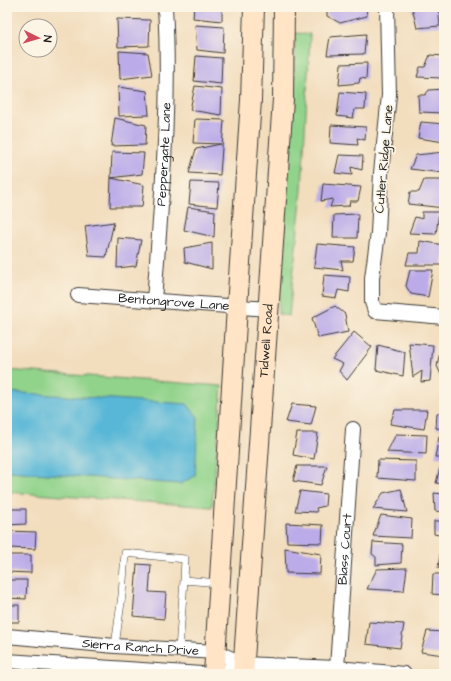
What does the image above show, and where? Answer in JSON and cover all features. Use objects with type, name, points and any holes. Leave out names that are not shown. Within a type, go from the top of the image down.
[{"type":"main road","points":[[215,674],[236,307],[251,100],[254,7]]},
{"type":"main road","name":"Tidwell Road","points":[[243,669],[283,99],[284,7]]},
{"type":"street","name":"Peppergate Lane","points":[[154,301],[165,154],[168,51],[165,7]]},
{"type":"street","name":"Cutler Ridge Lane","points":[[387,7],[389,95],[378,233],[372,278],[372,302],[375,311],[444,317]]},
{"type":"street","name":"Bentongrove Lane","points":[[78,295],[269,309]]},
{"type":"street","name":"Blass Court","points":[[337,668],[353,430]]},
{"type":"street","name":"Sierra Ranch Drive","points":[[7,636],[115,646],[216,652],[243,669]]},
{"type":"street","name":"Sierra Ranch Drive","points":[[7,661],[159,673],[202,674]]},
{"type":"street","points":[[215,674],[243,669],[337,668],[404,674]]},
{"type":"lane","points":[[115,646],[122,595],[125,553],[185,559],[179,650]]},
{"type":"lane","points":[[184,580],[220,583]]},
{"type":"green space","points":[[295,33],[310,34],[302,190],[289,316],[278,314],[294,90]]},
{"type":"green space","points":[[7,370],[222,386],[212,507],[7,492]]},
{"type":"water","points":[[7,392],[187,404],[198,417],[195,476],[180,484],[7,471]]},
{"type":"building","points":[[194,7],[222,7],[222,21],[193,18]]},
{"type":"building","points":[[327,7],[366,7],[367,16],[340,23],[327,16]]},
{"type":"building","points":[[438,7],[440,26],[417,28],[412,8]]},
{"type":"building","points":[[117,19],[150,20],[149,46],[118,47]]},
{"type":"building","points":[[195,25],[224,27],[223,53],[197,50]]},
{"type":"building","points":[[366,34],[364,54],[327,55],[330,37]]},
{"type":"building","points":[[119,51],[148,53],[152,75],[120,79]]},
{"type":"building","points":[[430,55],[444,56],[442,78],[417,77],[420,67],[425,67]]},
{"type":"building","points":[[196,56],[222,58],[221,84],[194,81]]},
{"type":"building","points":[[367,63],[366,79],[360,78],[359,83],[339,85],[341,64]]},
{"type":"building","points":[[195,86],[222,89],[221,115],[190,110]]},
{"type":"building","points":[[118,87],[147,91],[149,115],[119,116]]},
{"type":"building","points":[[444,89],[444,113],[419,112],[418,95],[425,95],[429,90]]},
{"type":"building","points":[[340,92],[366,94],[365,109],[355,109],[353,118],[337,116]]},
{"type":"building","points":[[115,118],[146,125],[145,145],[111,146]]},
{"type":"building","points":[[195,119],[224,120],[220,175],[189,173],[196,149],[221,144],[193,143]]},
{"type":"building","points":[[421,122],[444,124],[444,142],[418,138]]},
{"type":"building","points":[[331,125],[366,127],[365,140],[357,138],[358,145],[330,143]]},
{"type":"building","points":[[112,152],[144,153],[142,174],[111,178]]},
{"type":"building","points":[[444,152],[444,173],[410,169],[416,155]]},
{"type":"building","points":[[339,155],[363,156],[362,170],[351,167],[352,175],[335,173]]},
{"type":"building","points":[[111,178],[144,185],[142,207],[110,207]]},
{"type":"building","points":[[424,180],[444,180],[444,208],[408,204],[410,192],[419,192]]},
{"type":"building","points":[[191,182],[219,183],[217,207],[189,204]]},
{"type":"building","points":[[323,184],[361,187],[358,201],[350,201],[349,206],[330,207],[333,199],[321,201]]},
{"type":"building","points":[[188,207],[215,211],[214,237],[184,230]]},
{"type":"building","points":[[422,212],[439,212],[436,234],[409,233],[415,217],[422,219]]},
{"type":"building","points":[[358,214],[357,238],[333,238],[334,215]]},
{"type":"building","points":[[114,222],[106,257],[89,256],[85,226]]},
{"type":"building","points":[[118,238],[141,240],[136,266],[117,268]]},
{"type":"building","points":[[420,241],[444,245],[443,265],[406,265],[409,253],[419,253]]},
{"type":"building","points":[[212,243],[212,269],[185,262],[184,248]]},
{"type":"building","points":[[317,244],[355,247],[353,261],[341,261],[343,270],[314,267]]},
{"type":"building","points":[[410,270],[433,270],[428,297],[411,294],[406,286]]},
{"type":"building","points":[[324,275],[350,277],[349,292],[338,290],[336,298],[322,296]]},
{"type":"building","points":[[335,306],[345,314],[348,332],[318,338],[312,318]]},
{"type":"building","points":[[354,332],[372,347],[347,380],[339,371],[343,364],[332,359]]},
{"type":"building","points":[[409,343],[433,345],[430,381],[421,382],[422,371],[413,377]]},
{"type":"building","points":[[378,345],[405,352],[403,376],[376,370]]},
{"type":"building","points":[[441,347],[444,347],[444,381],[437,366]]},
{"type":"building","points":[[292,404],[316,406],[311,425],[286,422]]},
{"type":"building","points":[[395,410],[427,410],[424,429],[390,424]]},
{"type":"building","points":[[437,413],[444,413],[444,429],[436,428]]},
{"type":"building","points":[[297,433],[318,433],[314,459],[293,455]]},
{"type":"building","points":[[396,434],[427,435],[426,454],[387,452]]},
{"type":"building","points":[[439,437],[444,437],[444,457],[435,457]]},
{"type":"building","points":[[378,460],[416,461],[416,481],[377,478]]},
{"type":"building","points":[[441,464],[444,464],[444,484],[436,483]]},
{"type":"building","points":[[297,466],[327,466],[321,485],[293,481]]},
{"type":"building","points":[[401,489],[407,512],[373,509],[383,493]]},
{"type":"building","points":[[300,491],[326,494],[325,506],[316,508],[317,512],[295,511]]},
{"type":"building","points":[[434,493],[444,494],[444,512],[435,511]]},
{"type":"building","points":[[7,509],[26,509],[26,524],[7,525]]},
{"type":"building","points":[[381,515],[412,519],[411,538],[373,536]]},
{"type":"building","points":[[434,521],[444,521],[444,536],[434,534]]},
{"type":"building","points":[[286,523],[323,525],[322,543],[287,542]]},
{"type":"building","points":[[7,531],[36,532],[35,549],[7,548]]},
{"type":"building","points":[[373,542],[402,544],[401,563],[376,565],[376,557],[372,554]]},
{"type":"building","points":[[285,548],[321,554],[320,574],[286,573]]},
{"type":"building","points":[[441,549],[444,549],[444,569],[438,568]]},
{"type":"building","points":[[7,555],[31,555],[31,573],[7,572]]},
{"type":"building","points":[[137,564],[151,565],[149,592],[166,593],[164,619],[133,616]]},
{"type":"building","points":[[407,568],[404,591],[367,589],[377,569]]},
{"type":"building","points":[[433,574],[444,574],[444,595],[432,594]]},
{"type":"building","points":[[7,580],[27,580],[26,599],[7,598]]},
{"type":"building","points":[[7,605],[19,605],[19,622],[7,622]]},
{"type":"building","points":[[369,622],[404,624],[400,648],[366,644]]},
{"type":"building","points":[[427,631],[444,632],[444,655],[421,652]]}]
